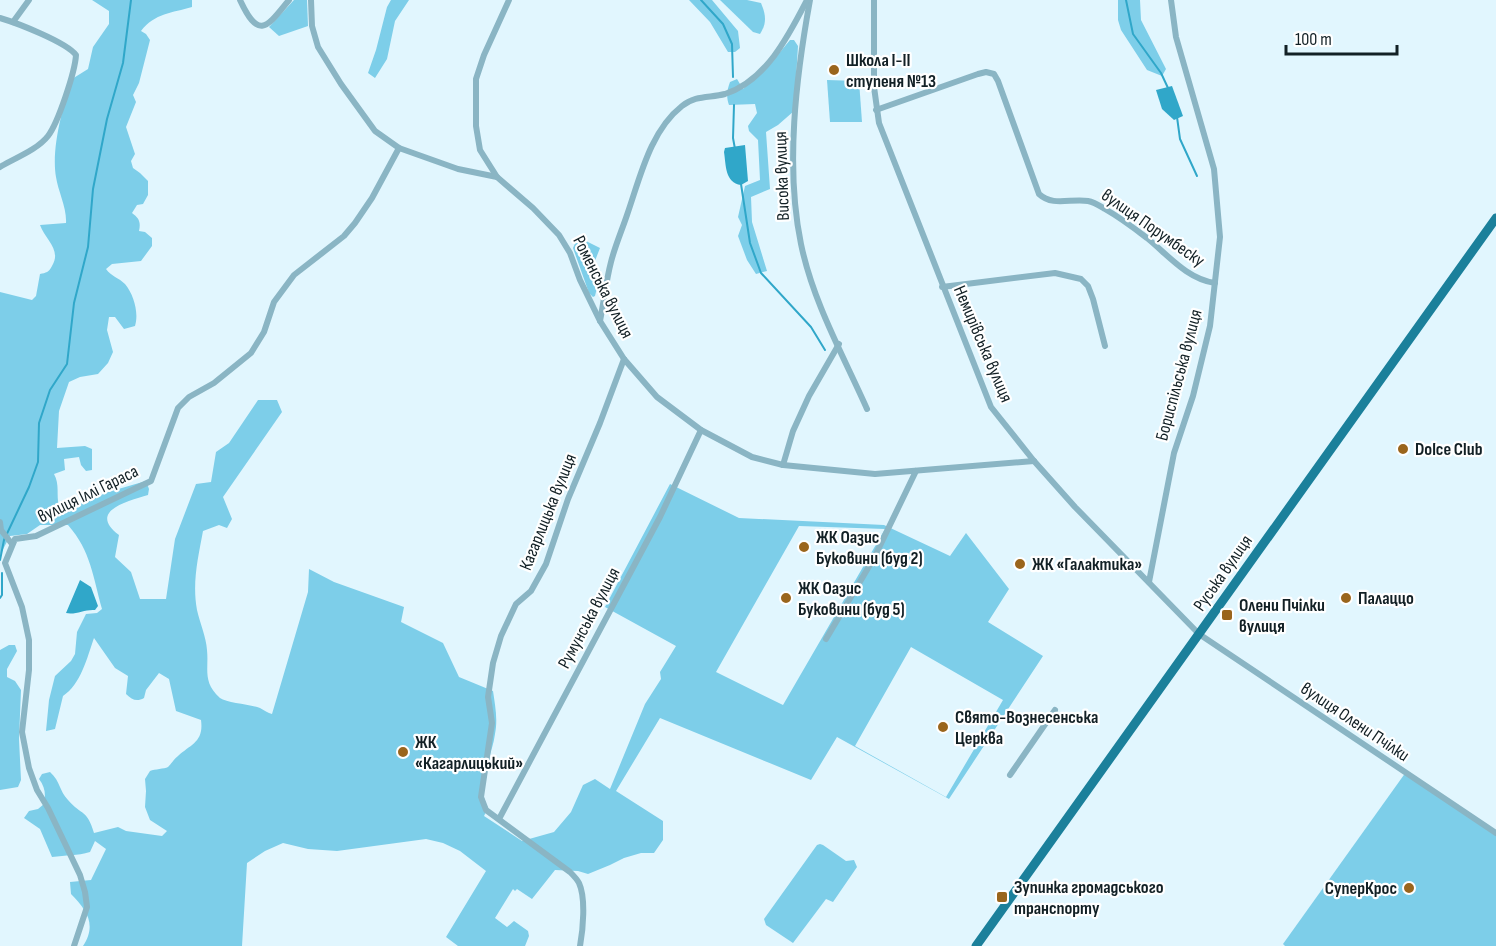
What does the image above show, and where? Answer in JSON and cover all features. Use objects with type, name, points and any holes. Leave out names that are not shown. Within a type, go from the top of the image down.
[{"type":"main road","name":"Руська вулиця","points":[[976,946],[1496,218]]},
{"type":"street","points":[[13,22],[28,0]]},
{"type":"street","points":[[240,0],[249,19],[262,26],[268,25],[289,0]]},
{"type":"street","points":[[311,0],[312,26],[318,47],[375,131],[399,148],[458,170],[497,177]]},
{"type":"street","name":"Роменська вулиця","points":[[509,0],[484,55],[476,79],[476,117],[480,150],[497,177],[533,208],[559,235],[570,253],[600,321],[624,359],[657,397],[701,430],[752,457],[783,465],[875,474],[1034,461]]},
{"type":"street","points":[[600,321],[611,262],[645,163],[666,123],[682,106],[694,99],[724,94],[752,79],[787,39],[808,0]]},
{"type":"street","name":"Висока вулиця","points":[[808,0],[799,59],[793,176],[801,244],[817,297],[867,409]]},
{"type":"street","name":"Немирівська вулиця","points":[[874,0],[874,87],[879,123],[991,407],[1034,461],[1075,507],[1199,634]]},
{"type":"street","name":"Бориспільська вулиця","points":[[1149,582],[1174,453],[1193,396],[1210,326],[1220,237],[1214,169],[1176,37],[1171,0]]},
{"type":"street","points":[[0,18],[61,44],[76,55],[74,71],[49,135],[38,145],[0,167]]},
{"type":"street","name":"вулиця Порумбеску","points":[[876,110],[978,74],[986,72],[994,74],[1039,194],[1057,202],[1090,201],[1146,237],[1178,265],[1203,281],[1215,284]]},
{"type":"street","name":"вулиця Іллі Гараса","points":[[10,541],[36,536],[151,481],[178,408],[251,353],[264,332],[273,302],[294,275],[344,236],[355,223],[372,198],[399,148]]},
{"type":"street","points":[[942,287],[1055,273],[1081,279],[1088,286],[1093,299],[1105,346]]},
{"type":"street","points":[[783,465],[793,431],[809,396],[839,344]]},
{"type":"street","name":"Кагарлицька вулиця","points":[[580,946],[583,922],[582,893],[579,883],[570,872],[486,810],[481,796],[492,723],[488,698],[493,663],[501,636],[516,604],[531,591],[546,564],[568,499],[624,359]]},
{"type":"street","name":"Румунська вулиця","points":[[499,819],[660,517],[701,430]]},
{"type":"street","points":[[826,639],[874,558],[916,471]]},
{"type":"street","points":[[0,522],[1,530],[10,541],[3,564],[22,608],[29,640],[29,670],[22,732],[29,768],[37,790],[80,875],[85,892],[87,907],[74,946]]},
{"type":"street","name":"вулиця Олени Пчілки","points":[[1199,634],[1496,833]]},
{"type":"street","points":[[1010,775],[1055,710]]},
{"type":"shaded area","points":[[92,0],[192,0],[192,7],[158,17],[141,31],[150,40],[139,83],[133,95],[136,102],[126,127],[135,154],[131,161],[133,168],[148,181],[148,195],[143,204],[137,205],[132,213],[139,220],[139,231],[145,232],[152,238],[152,246],[141,261],[112,264],[106,269],[123,282],[131,293],[135,304],[135,326],[124,329],[115,317],[109,317],[107,330],[113,352],[108,363],[98,374],[80,377],[69,382],[59,411],[57,448],[85,446],[92,449],[92,470],[86,471],[79,457],[64,459],[65,470],[54,474],[57,482],[58,502],[59,506],[71,508],[108,492],[146,481],[149,489],[148,495],[114,508],[107,519],[110,527],[119,535],[115,557],[131,572],[140,599],[166,599],[175,539],[196,484],[211,482],[216,452],[229,443],[258,400],[277,400],[282,412],[223,497],[232,519],[227,528],[219,525],[203,531],[196,570],[197,610],[206,645],[209,681],[220,698],[260,708],[272,714],[308,592],[309,569],[334,582],[404,607],[401,622],[443,643],[459,677],[493,691],[496,728],[484,781],[484,799],[488,808],[484,816],[522,841],[554,832],[571,812],[583,785],[595,779],[610,789],[645,704],[661,679],[660,672],[676,646],[605,607],[670,484],[739,518],[884,525],[950,556],[966,533],[1009,589],[988,622],[1043,656],[949,799],[837,737],[811,780],[660,718],[616,791],[663,821],[663,840],[654,853],[641,853],[624,858],[588,874],[555,870],[532,899],[517,889],[515,891],[513,889],[495,918],[507,927],[514,921],[528,931],[529,936],[525,946],[458,946],[446,937],[486,871],[460,851],[443,843],[426,839],[337,851],[308,849],[283,843],[265,851],[247,863],[242,946],[83,946],[90,925],[86,912],[71,894],[70,882],[91,880],[106,849],[95,841],[90,852],[52,857],[40,829],[24,818],[29,811],[38,809],[44,804],[43,785],[39,779],[42,774],[50,772],[65,797],[86,816],[94,833],[118,827],[126,831],[162,836],[167,831],[150,820],[145,807],[145,779],[150,771],[168,767],[196,742],[201,733],[201,720],[176,711],[169,679],[159,673],[146,690],[144,698],[137,700],[128,696],[126,694],[128,676],[115,668],[94,638],[79,678],[63,696],[55,729],[46,731],[49,700],[55,676],[75,654],[77,632],[86,614],[97,613],[102,609],[82,545],[68,525],[40,525],[27,534],[10,536],[0,555],[0,292],[32,300],[36,296],[40,274],[46,273],[55,260],[52,245],[40,225],[66,223],[55,166],[59,127],[72,79],[88,69],[93,47],[109,24],[109,11]],"holes":[[[799,526],[885,529],[783,705],[716,672]],[[911,647],[1003,700],[946,797],[855,746]]]},
{"type":"shaded area","points":[[294,0],[307,0],[308,26],[279,36],[269,27]]},
{"type":"shaded area","points":[[391,0],[409,0],[395,21],[387,59],[375,78],[368,73]]},
{"type":"shaded area","points":[[689,0],[712,0],[738,31],[740,48],[735,52],[728,52],[710,22]]},
{"type":"shaded area","points":[[720,0],[747,0],[761,3],[765,19],[760,34],[753,32]]},
{"type":"shaded area","points":[[1118,0],[1140,0],[1141,20],[1166,69],[1162,76],[1147,70],[1121,30],[1118,20]]},
{"type":"shaded area","points":[[790,40],[794,40],[798,46],[794,111],[766,132],[770,189],[751,197],[752,222],[767,271],[756,274],[747,260],[738,236],[742,225],[738,217],[745,186],[760,180],[758,140],[749,131],[748,126],[757,113],[755,104],[729,105],[728,91],[730,82],[737,79],[743,89],[767,68]]},
{"type":"shaded area","points":[[827,80],[859,81],[862,122],[830,122]]},
{"type":"shaded area","points":[[1172,86],[1183,116],[1174,120],[1162,109],[1156,90]]},
{"type":"shaded area","points":[[745,145],[748,181],[741,185],[736,184],[729,177],[724,152],[725,148]]},
{"type":"shaded area","points":[[578,237],[600,248],[593,266],[601,271],[593,297],[589,293],[573,248]]},
{"type":"shaded area","points":[[80,580],[91,587],[98,606],[95,610],[66,613]]},
{"type":"shaded area","points":[[9,645],[15,645],[17,651],[7,669],[7,677],[15,681],[21,690],[19,739],[21,780],[18,787],[0,790],[0,650]]},
{"type":"shaded area","name":"СуперКрос","points":[[1406,772],[1496,832],[1496,946],[1285,946],[1283,944]]},
{"type":"shaded area","points":[[820,844],[846,861],[854,860],[857,867],[833,902],[826,899],[793,943],[766,925],[764,919],[817,845]]},
{"type":"waterway","points":[[0,560],[4,540],[38,462],[39,423],[50,390],[67,364],[74,303],[88,247],[93,189],[107,119],[123,63],[131,0]]},
{"type":"waterway","points":[[701,0],[723,24],[732,44],[733,77]]},
{"type":"waterway","points":[[1126,0],[1133,34],[1161,73],[1168,88]]},
{"type":"waterway","points":[[734,105],[735,149]]},
{"type":"waterway","points":[[1177,117],[1180,139],[1197,176]]},
{"type":"waterway","points":[[741,184],[750,243],[761,273],[811,327],[825,350]]},
{"type":"waterway","points":[[0,598],[2,573]]},
{"type":"place","name":"Школа I-II ступеня №13","points":[[834,70]]},
{"type":"place","name":"Dolce Club","points":[[1403,449]]},
{"type":"place","name":"ЖК Оазис Буковини (буд 2)","points":[[804,547]]},
{"type":"place","name":"ЖК «Галактика»","points":[[1020,564]]},
{"type":"place","name":"ЖК Оазис Буковини (буд 5)","points":[[786,598]]},
{"type":"place","name":"Палаццо","points":[[1346,598]]},
{"type":"place","name":"Олени Пчілки вулиця","points":[[1227,615]]},
{"type":"place","name":"Свято-Вознесенська Церква","points":[[943,727]]},
{"type":"place","name":"ЖК «Кагарлицький»","points":[[403,752]]},
{"type":"place","name":"СуперКрос","points":[[1409,888]]},
{"type":"place","name":"Зупинка громадського транспорту","points":[[1002,897]]}]
